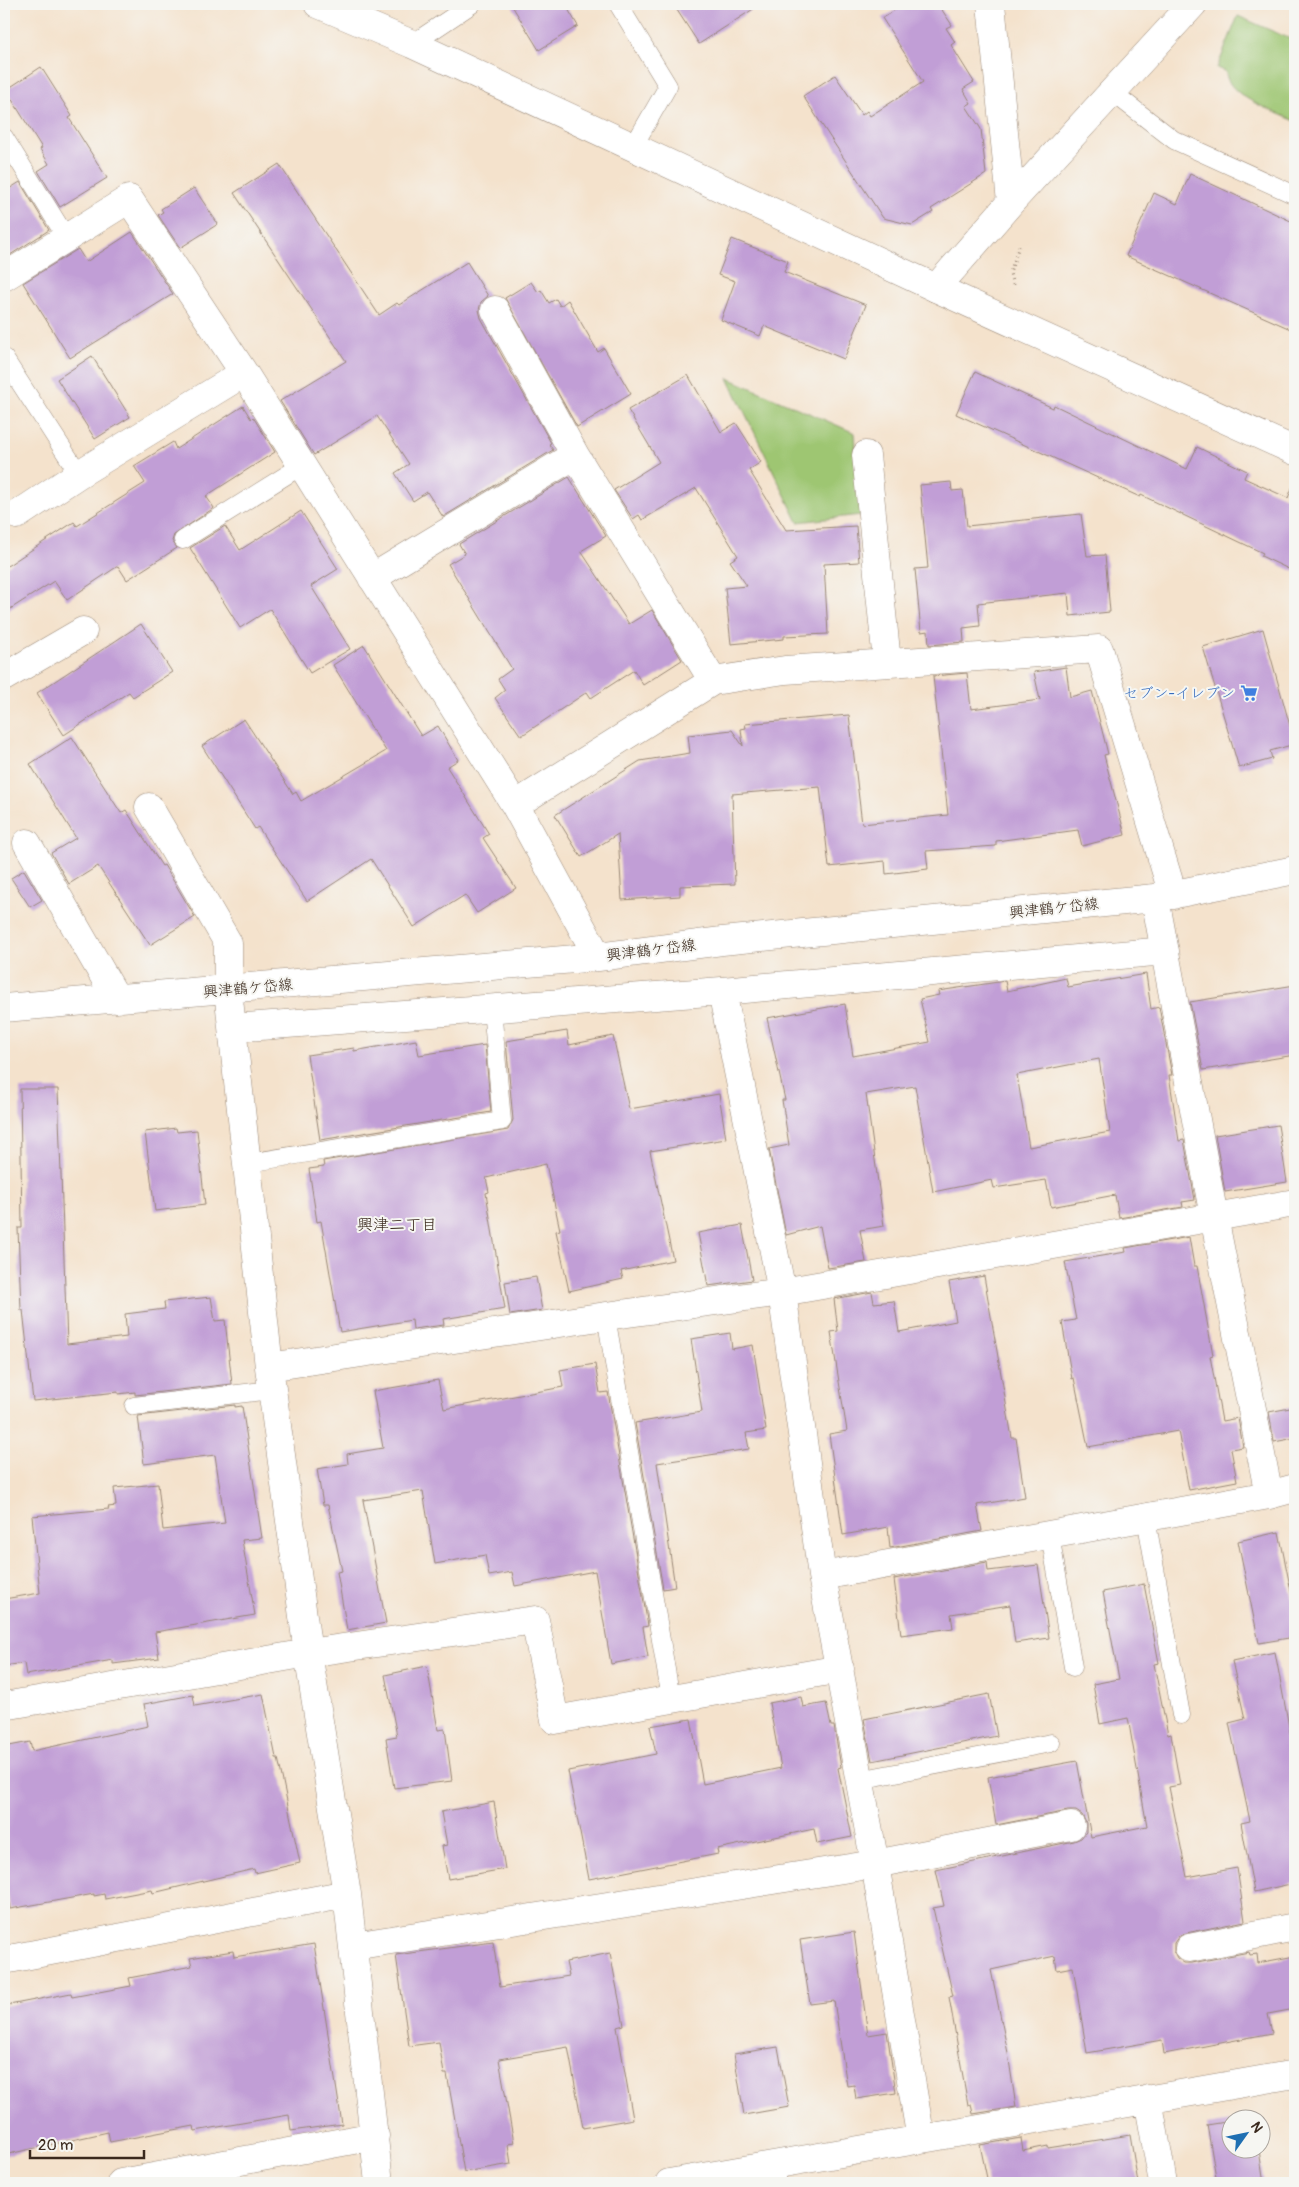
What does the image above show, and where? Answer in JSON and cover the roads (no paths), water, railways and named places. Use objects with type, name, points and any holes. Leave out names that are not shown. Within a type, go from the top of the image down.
[{"type":"street","points":[[318,4],[412,44],[936,288],[1295,451]]},
{"type":"street","points":[[991,4],[1011,202]]},
{"type":"street","points":[[936,288],[1011,202],[1193,4]]},
{"type":"street","points":[[4,277],[129,199],[244,373],[515,805],[598,957]]},
{"type":"street","points":[[495,310],[575,456],[713,681]]},
{"type":"street","points":[[18,515],[79,474],[244,373]]},
{"type":"street","points":[[866,455],[887,662]]},
{"type":"street","points":[[372,578],[575,456]]},
{"type":"street","points":[[4,676],[83,631]]},
{"type":"street","points":[[515,805],[713,681],[785,670],[1099,649],[1164,897],[1165,951],[1214,1217],[1288,1494],[822,1576]]},
{"type":"street","points":[[149,807],[228,943],[228,990],[270,1379],[308,1653],[347,1894],[379,2183]]},
{"type":"street","points":[[27,843],[117,999]]},
{"type":"street","name":"興津鶴ケ岱線","points":[[4,1008],[598,957],[722,941],[1164,897],[1295,870]]},
{"type":"street","points":[[233,1028],[722,991],[1165,951]]},
{"type":"street","points":[[722,991],[782,1292],[822,1576],[875,1864],[922,2140]]},
{"type":"street","points":[[270,1379],[606,1316],[782,1292],[1295,1203]]},
{"type":"street","points":[[4,1706],[308,1653],[535,1620],[555,1720],[840,1669]]},
{"type":"street","points":[[353,1946],[875,1864],[1071,1826]]},
{"type":"street","points":[[4,1960],[347,1894]]},
{"type":"street","points":[[1189,1948],[1295,1927]]},
{"type":"street","points":[[670,2183],[775,2174],[922,2140],[1295,2074]]},
{"type":"street","points":[[1148,2099],[1163,2183]]},
{"type":"street","points":[[121,2183],[375,2136]]},
{"type":"lane","points":[[412,44],[472,4]]},
{"type":"lane","points":[[618,4],[668,86],[633,147]]},
{"type":"lane","points":[[1112,92],[1174,140],[1295,195]]},
{"type":"lane","points":[[4,137],[66,237]]},
{"type":"lane","points":[[4,358],[79,474]]},
{"type":"lane","points":[[183,540],[301,466]]},
{"type":"lane","points":[[248,1163],[502,1121],[492,1008]]},
{"type":"lane","points":[[606,1316],[671,1699]]},
{"type":"lane","points":[[134,1406],[270,1379]]},
{"type":"lane","points":[[1146,1518],[1181,1714]]},
{"type":"lane","points":[[1050,1535],[1073,1667]]},
{"type":"lane","points":[[860,1780],[1051,1743]]},
{"type":"place","name":"セブン-イレブン","points":[[1249,693]]},
{"type":"district","name":"興津二丁目","points":[[397,1224]]}]
